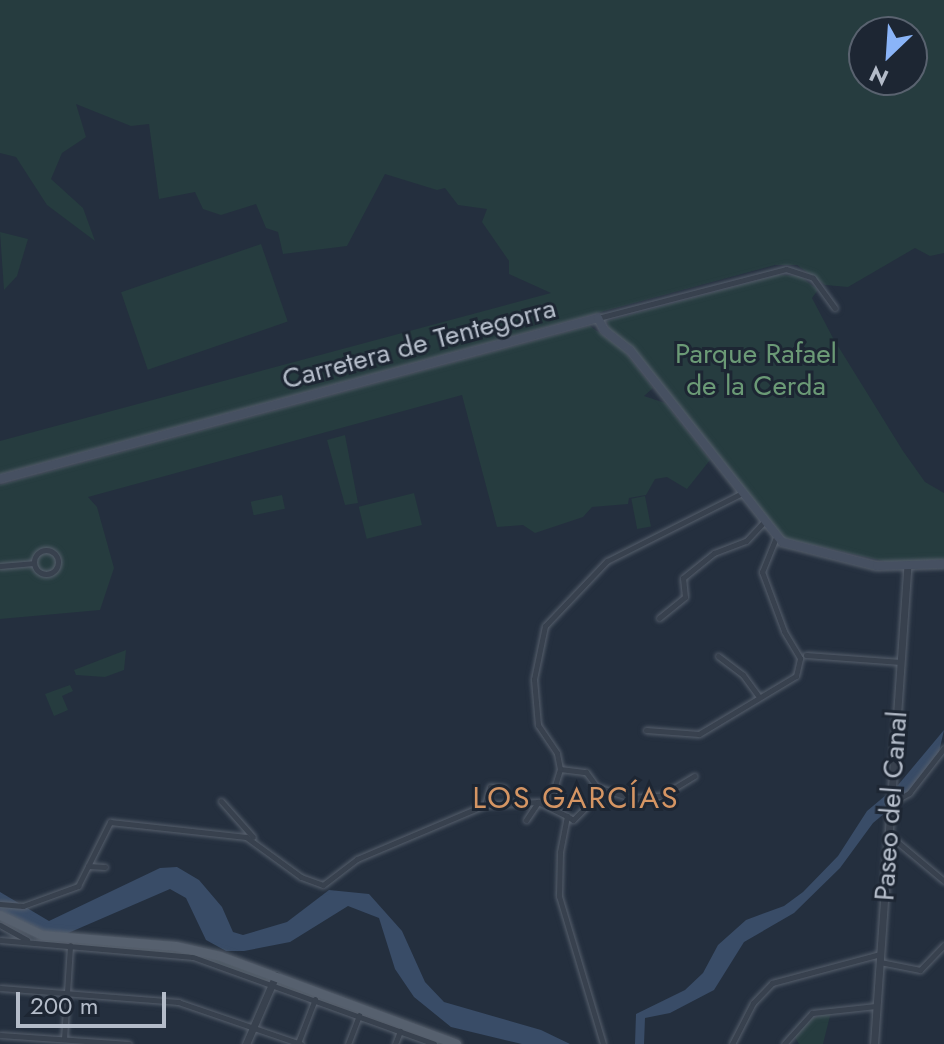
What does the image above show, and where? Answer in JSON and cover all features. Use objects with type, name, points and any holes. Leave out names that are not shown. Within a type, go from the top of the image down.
[{"type":"main road","name":"Carretera de Tentegorra","points":[[0,479],[598,318]]},
{"type":"main road","points":[[598,318],[604,330],[630,350],[776,538],[802,551],[907,568],[944,564]]},
{"type":"main road","points":[[0,915],[70,942],[183,947],[456,1044]]},
{"type":"street","name":"Carretera de Tentegorra","points":[[598,318],[786,269],[813,278],[835,308]]},
{"type":"street","points":[[549,805],[560,769],[557,753],[536,717],[535,655],[548,621],[607,561],[742,493]]},
{"type":"street","points":[[659,618],[685,597],[683,578],[714,553],[746,541],[763,523]]},
{"type":"street","points":[[646,730],[699,734],[796,676],[801,662],[762,572],[776,538]]},
{"type":"street","points":[[0,566],[33,563],[45,549],[58,561],[56,569],[45,574],[33,563]]},
{"type":"street","name":"Paseo del Canal","points":[[874,1044],[907,568]]},
{"type":"street","points":[[806,655],[902,662]]},
{"type":"street","points":[[718,656],[743,675],[759,697]]},
{"type":"street","points":[[891,803],[909,793],[944,748]]},
{"type":"street","points":[[560,769],[586,772],[597,787],[630,798],[661,796],[694,776]]},
{"type":"street","points":[[485,805],[490,787],[504,788]]},
{"type":"street","points":[[221,801],[256,841],[284,866],[323,885],[357,859],[485,805],[538,802],[573,820],[586,807]]},
{"type":"street","points":[[526,820],[538,802]]},
{"type":"street","points":[[567,816],[561,847],[559,896],[603,1044]]},
{"type":"street","points":[[0,904],[23,906],[78,886],[110,822],[228,832],[256,841]]},
{"type":"street","points":[[889,835],[944,881]]},
{"type":"street","points":[[88,866],[105,867]]},
{"type":"street","points":[[0,925],[31,942]]},
{"type":"street","points":[[0,940],[70,942],[64,1039]]},
{"type":"street","points":[[732,1044],[750,1008],[772,983],[880,958],[920,970],[944,945]]},
{"type":"street","points":[[246,1044],[275,979]]},
{"type":"street","points":[[0,988],[178,1002],[300,1044],[316,995],[434,1044]]},
{"type":"street","points":[[784,1044],[812,1013],[876,1006]]},
{"type":"street","points":[[348,1044],[359,1015]]},
{"type":"street","points":[[395,1044],[400,1031]]},
{"type":"street","points":[[0,1035],[129,1044]]},
{"type":"green space","points":[[0,0],[944,0],[944,253],[930,256],[915,248],[848,287],[825,285],[797,265],[775,265],[0,474],[0,441],[551,293],[509,274],[509,261],[482,222],[487,209],[458,205],[445,188],[437,190],[385,174],[347,246],[283,254],[278,232],[266,228],[256,204],[221,215],[203,209],[195,192],[159,199],[149,124],[131,126],[76,104],[86,137],[62,153],[51,179],[83,208],[95,241],[47,205],[16,157],[0,153]]},
{"type":"green space","points":[[0,232],[28,239],[17,276],[4,290]]},
{"type":"green space","points":[[261,244],[288,322],[148,370],[121,292]]},
{"type":"green space","name":"Parque Rafael de la Cerda","points":[[778,275],[800,276],[818,290],[812,298],[833,338],[903,451],[925,482],[944,493],[944,559],[892,563],[784,538],[632,349],[610,331],[607,321]]},
{"type":"green space","points":[[590,326],[624,351],[653,388],[644,396],[665,403],[710,460],[687,489],[667,477],[655,479],[646,495],[629,498],[628,504],[592,507],[583,517],[535,533],[523,525],[497,527],[462,395],[88,497],[97,507],[114,568],[100,610],[0,619],[0,485]]},
{"type":"green space","points":[[345,435],[358,503],[345,505],[327,440]]},
{"type":"green space","points":[[414,493],[422,525],[367,539],[359,507]]},
{"type":"green space","points":[[282,495],[285,509],[254,515],[251,502]]},
{"type":"green space","points":[[645,496],[651,526],[637,529],[631,499]]},
{"type":"green space","points":[[126,650],[124,670],[105,677],[76,675],[74,670]]},
{"type":"green space","points":[[70,685],[73,691],[62,696],[68,710],[54,716],[45,694]]},
{"type":"green space","points":[[80,939],[183,947],[456,1044],[434,1044],[205,960],[79,946]]},
{"type":"green space","points":[[831,1012],[823,1044],[799,1044],[793,1034],[800,1022]]},
{"type":"water","points":[[944,730],[939,752],[909,793],[873,823],[840,868],[794,913],[744,942],[714,990],[670,1013],[645,1018],[644,1044],[635,1044],[636,1014],[685,990],[703,973],[718,945],[746,920],[784,906],[803,892],[838,856],[867,811],[898,785]]},
{"type":"water","points":[[177,867],[199,880],[222,907],[233,932],[243,935],[287,922],[329,890],[369,894],[402,931],[425,982],[444,1002],[541,1030],[570,1044],[522,1044],[451,1027],[414,997],[395,969],[379,918],[348,906],[290,942],[244,951],[226,951],[206,940],[186,898],[170,889],[59,937],[42,935],[0,912],[0,892],[49,921],[160,868]]},
{"type":"district","name":"LOS GARCÍAS","points":[[576,798]]}]
